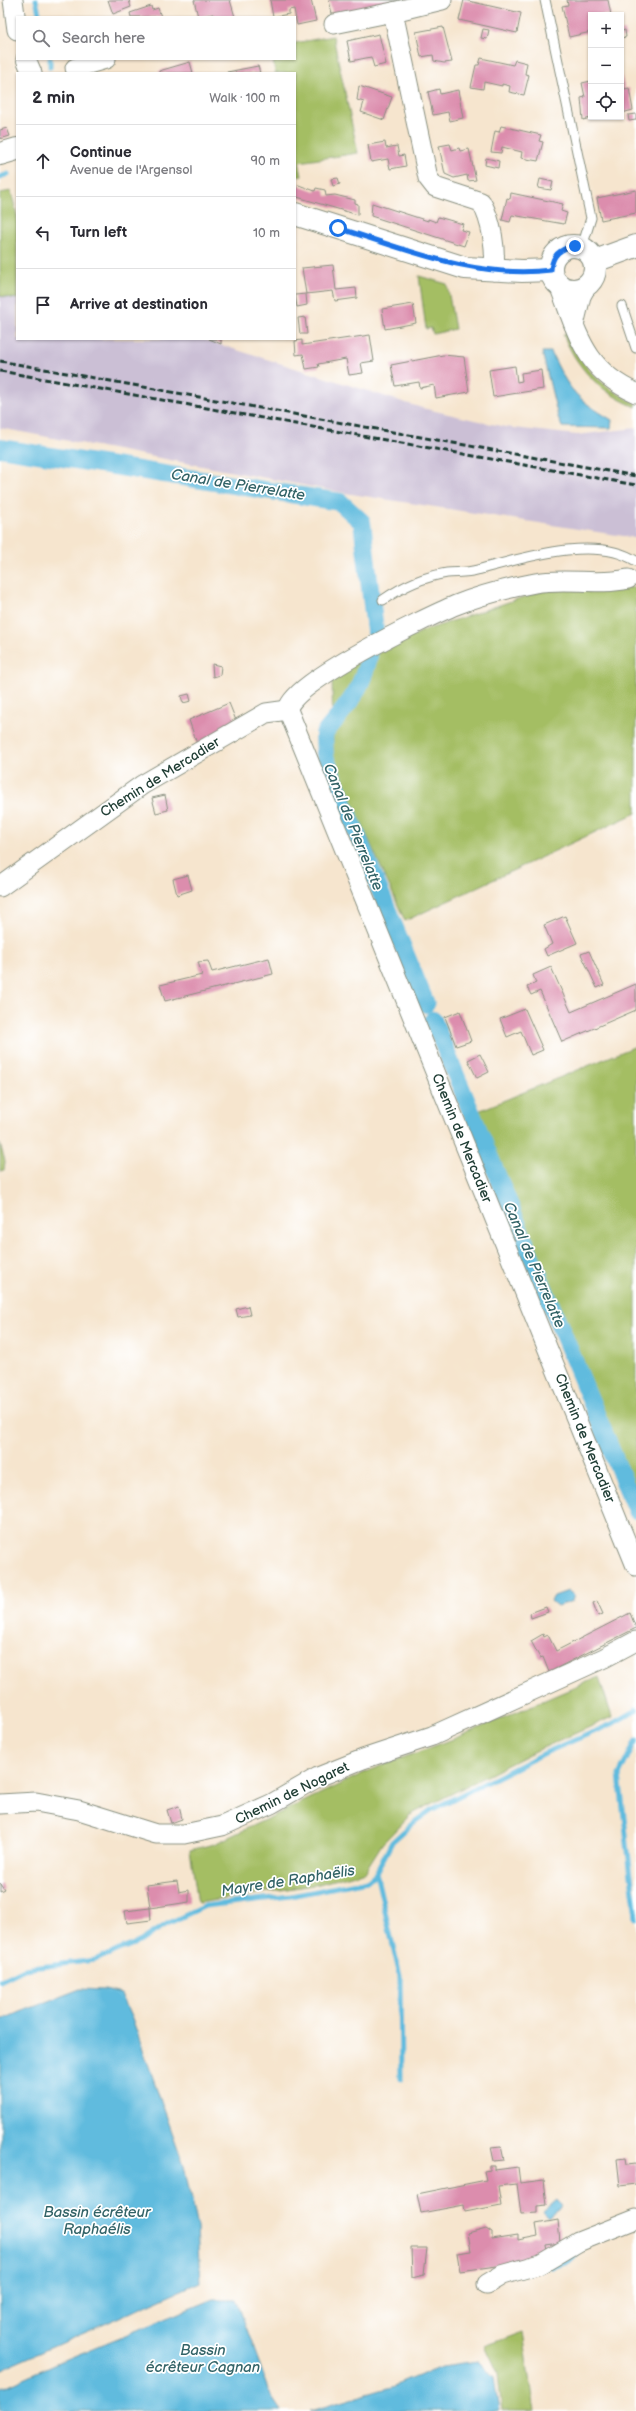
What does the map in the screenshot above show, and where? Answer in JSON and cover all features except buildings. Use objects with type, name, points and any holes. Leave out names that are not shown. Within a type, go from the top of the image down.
[{"type":"street","points":[[334,24],[442,0]]},
{"type":"street","points":[[8,1],[16,26]]},
{"type":"street","points":[[393,12],[428,178],[435,187],[481,202],[489,221],[495,259],[494,271]]},
{"type":"street","points":[[26,60],[32,72]]},
{"type":"street","points":[[75,70],[103,60]]},
{"type":"street","points":[[0,154],[16,149]]},
{"type":"street","points":[[296,214],[445,263],[465,268],[555,277],[576,290],[587,285]]},
{"type":"street","points":[[636,246],[588,254],[575,246],[560,250],[552,262],[555,277],[584,348],[597,367],[616,384],[636,393]]},
{"type":"street","points":[[574,325],[581,296],[594,274],[588,254]]},
{"type":"street","points":[[288,710],[288,706],[297,695],[320,676],[399,632],[456,605],[536,583],[570,580],[611,583],[628,579]]},
{"type":"street","name":"Chemin de Mercadier","points":[[0,887],[142,785],[266,713],[288,710],[636,1566]]},
{"type":"street","name":"Chemin de Nogaret","points":[[0,1804],[36,1802],[79,1810],[156,1834],[184,1834],[222,1826],[271,1804],[318,1777],[363,1759],[432,1736],[604,1658],[636,1641]]},
{"type":"street","points":[[487,2284],[502,2275],[541,2264],[578,2242],[636,2219]]},
{"type":"lane","points":[[545,0],[591,218],[588,254]]},
{"type":"lane","points":[[622,306],[636,348]]},
{"type":"lane","points":[[383,600],[404,586],[424,578],[447,573],[475,571],[505,562],[580,549],[617,552],[636,561]]},
{"type":"shaded area","points":[[0,296],[16,299],[16,340],[205,340],[422,408],[505,427],[577,435],[636,428],[636,538],[345,493],[0,428]]},
{"type":"green space","points":[[333,36],[358,153],[299,162],[302,176],[296,177],[296,72],[275,72],[273,60],[296,60],[296,43]]},
{"type":"green space","points":[[11,191],[16,212],[16,299],[0,296],[0,193]]},
{"type":"green space","points":[[419,276],[447,284],[455,329],[433,334],[431,328],[426,329]]},
{"type":"green space","points":[[568,333],[579,356],[594,375],[613,391],[636,403],[636,407],[612,395],[601,387],[583,369],[575,358],[563,334]]},
{"type":"green space","points":[[636,587],[636,813],[405,921],[333,760],[332,675],[423,631],[544,590]]},
{"type":"green space","points":[[636,1046],[636,1492],[476,1112]]},
{"type":"green space","points":[[0,1144],[5,1161],[4,1170],[0,1171]]},
{"type":"green space","points":[[599,1677],[612,1717],[527,1755],[410,1815],[382,1844],[365,1871],[319,1884],[198,1903],[190,1850],[214,1844],[370,1770],[453,1739]]},
{"type":"green space","points":[[523,2332],[535,2411],[502,2411],[498,2374],[485,2346]]},
{"type":"water","points":[[542,352],[551,352],[563,376],[574,392],[589,405],[612,420],[611,428],[562,427],[558,417]]},
{"type":"water","points":[[568,1591],[574,1595],[572,1601],[557,1606],[551,1601],[554,1596]]},
{"type":"water","name":"Bassin écrêteur Raphaélis","points":[[80,1989],[105,1990],[121,1994],[132,2018],[184,2166],[197,2228],[200,2282],[0,2370],[0,2020]]},
{"type":"water","points":[[557,2200],[562,2206],[549,2218],[543,2212]]},
{"type":"water","name":"Bassin écrêteur Cagnan","points":[[213,2299],[236,2299],[271,2396],[281,2411],[0,2411],[0,2389],[57,2363]]},
{"type":"water","points":[[478,2361],[494,2378],[499,2411],[310,2411],[391,2387],[442,2366]]},
{"type":"waterway","points":[[36,0],[39,13]]},
{"type":"waterway","points":[[50,60],[50,67]]},
{"type":"waterway","points":[[0,177],[8,174]]},
{"type":"waterway","name":"Canal de Pierrelatte","points":[[0,448],[340,502],[362,522],[375,630]]},
{"type":"waterway","name":"Canal de Pierrelatte","points":[[369,656],[362,679],[352,698],[324,734],[325,757],[426,1004]]},
{"type":"waterway","name":"Canal de Pierrelatte","points":[[433,1020],[636,1510]]},
{"type":"waterway","name":"Mayre de Raphaëlis","points":[[0,1981],[24,1969],[95,1960],[141,1941],[167,1924],[205,1906],[291,1896],[367,1881],[376,1873],[392,1842],[413,1823],[431,1810],[547,1752],[612,1724],[636,1710]]},
{"type":"waterway","points":[[636,1740],[619,1775],[636,1918]]},
{"type":"waterway","points":[[376,1873],[400,1976],[401,2079]]},
{"type":"waterway","points":[[551,2267],[568,2262],[578,2252]]},
{"type":"railway","points":[[0,361],[636,476]]},
{"type":"railway","points":[[0,371],[636,485]]},
{"type":"route","points":[[338,228],[445,263],[465,268],[494,271],[551,270],[555,255],[560,250],[575,246]]}]
